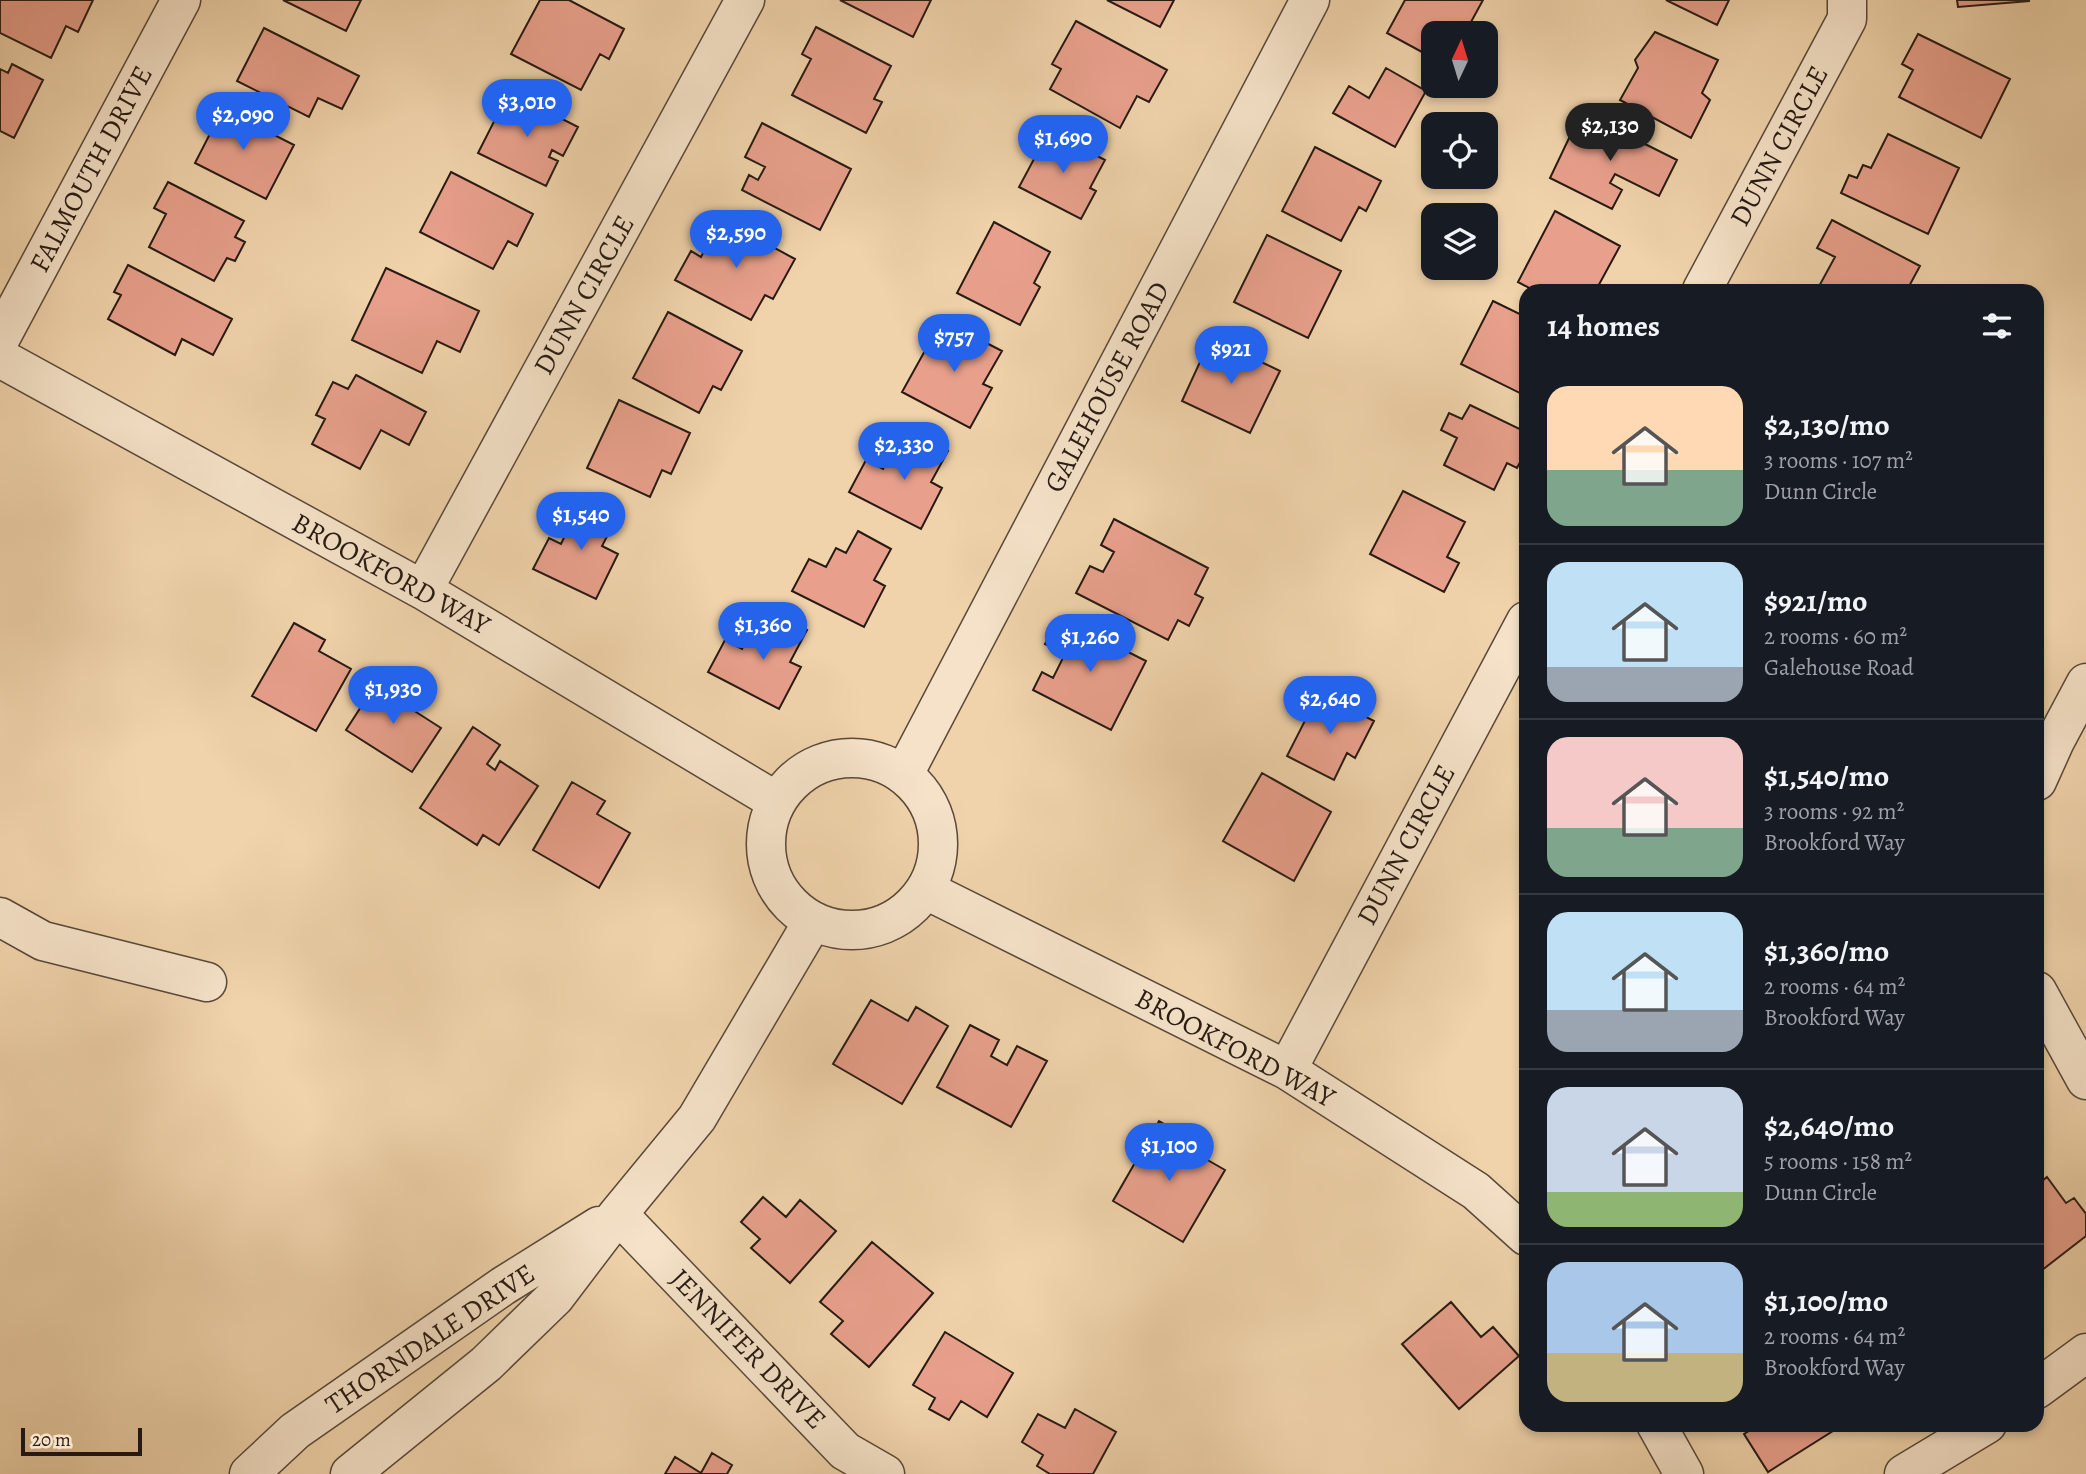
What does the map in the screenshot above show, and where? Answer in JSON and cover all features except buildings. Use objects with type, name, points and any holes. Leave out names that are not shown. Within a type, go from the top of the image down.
[{"type":"street","name":"FALMOUTH DRIVE","points":[[0,339],[181,0]]},
{"type":"street","name":"DUNN CIRCLE","points":[[424,590],[745,0]]},
{"type":"street","name":"GALEHOUSE ROAD","points":[[904,774],[1310,0]]},
{"type":"street","name":"DUNN CIRCLE","points":[[1705,284],[1847,19],[1847,0]]},
{"type":"street","name":"BROOKFORD WAY","points":[[0,358],[424,590],[776,801]]},
{"type":"street","name":"DUNN CIRCLE","points":[[1287,1070],[1519,634]]},
{"type":"street","points":[[2044,766],[2086,683]]},
{"type":"street","points":[[859,757],[904,774],[926,798],[938,828],[938,860],[926,890],[895,920],[854,931],[813,921],[790,904],[774,882],[766,855],[766,827],[776,801],[811,767],[859,757]]},
{"type":"street","name":"BROOKFORD WAY","points":[[926,890],[1287,1070],[1476,1191],[1519,1230]]},
{"type":"street","points":[[0,917],[43,942],[206,982]]},
{"type":"street","name":"THORNDALE DRIVE","points":[[350,1474],[486,1364],[555,1297],[618,1214],[697,1118],[813,921]]},
{"type":"street","points":[[2044,1003],[2086,1080]]},
{"type":"street","name":"THORNDALE DRIVE","points":[[249,1474],[295,1431],[503,1286],[618,1214]]},
{"type":"street","name":"JENNIFER DRIVE","points":[[618,1214],[845,1451],[885,1474]]},
{"type":"street","points":[[2044,1385],[2086,1353]]},
{"type":"street","points":[[1660,1432],[1684,1474]]},
{"type":"street","points":[[1904,1474],[1974,1432]]}]
